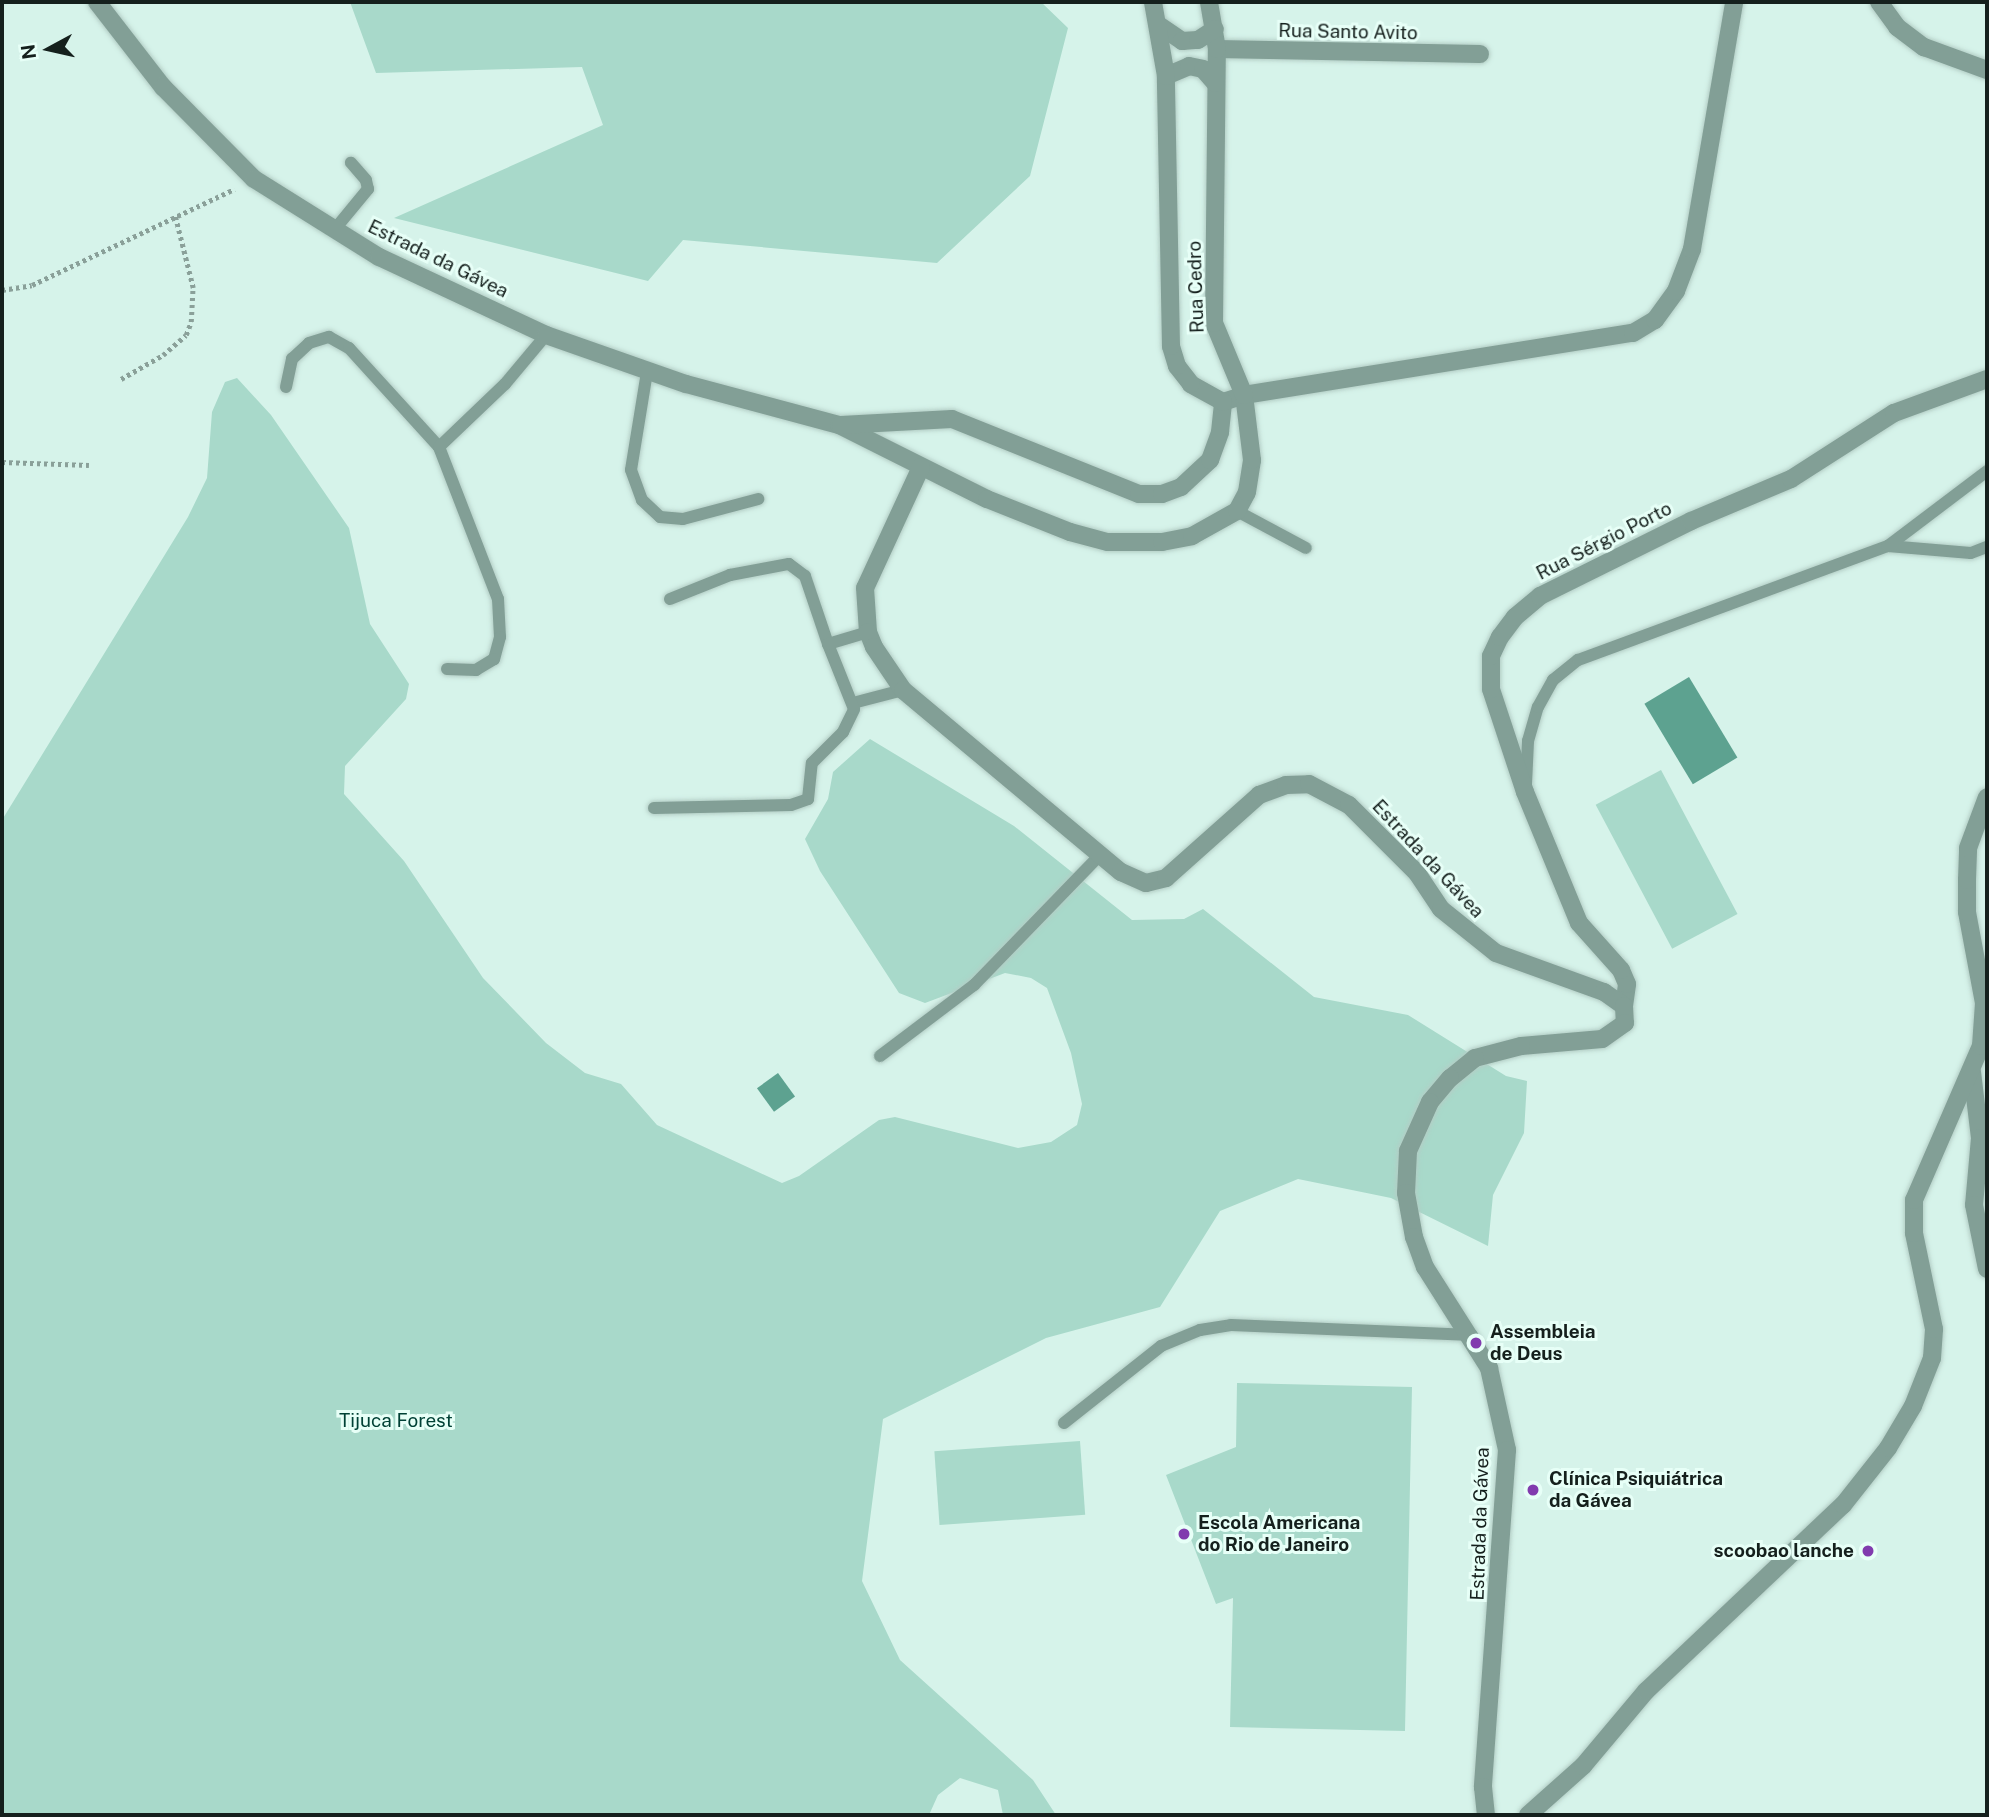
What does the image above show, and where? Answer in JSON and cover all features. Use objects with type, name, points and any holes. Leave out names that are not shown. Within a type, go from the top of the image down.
[{"type":"street","name":"Estrada da Gávea","points":[[97,2],[163,87],[254,179],[380,257],[546,335],[647,372],[839,425],[920,467],[865,588],[868,632],[903,690],[1100,855],[1146,883],[1166,878],[1259,795],[1286,785],[1309,784],[1349,805],[1417,873],[1441,909],[1496,953],[1604,992],[1624,1006],[1625,1023],[1602,1039],[1521,1046],[1475,1058],[1450,1078],[1424,1114],[1408,1151],[1406,1193],[1414,1237],[1441,1294],[1472,1335],[1489,1367],[1507,1450],[1483,1787],[1486,1815]]},
{"type":"street","name":"Rua Cedro","points":[[1153,2],[1160,26],[1166,76],[1171,346],[1177,366],[1191,384],[1223,402]]},
{"type":"street","name":"Rua Cedro","points":[[1209,2],[1217,49],[1214,323],[1244,395],[1252,460],[1247,492],[1237,511]]},
{"type":"street","points":[[1223,402],[1244,395],[1633,333],[1655,320],[1676,291],[1692,250],[1734,2]]},
{"type":"street","points":[[1879,2],[1897,27],[1924,47],[1987,70]]},
{"type":"street","points":[[1160,26],[1182,41],[1198,40],[1215,29]]},
{"type":"street","name":"Rua Santo Avito","points":[[1217,49],[1479,54]]},
{"type":"street","points":[[1166,76],[1189,66],[1203,69],[1215,83]]},
{"type":"street","name":"Rua Sérgio Porto","points":[[1624,1006],[1627,984],[1621,970],[1579,923],[1525,792],[1491,689],[1491,656],[1515,617],[1563,585],[1691,521],[1791,479],[1894,413],[1987,379]]},
{"type":"street","name":"Estrada da Gávea","points":[[839,425],[953,419],[1139,494],[1163,494],[1181,487],[1210,460],[1220,432],[1223,402]]},
{"type":"street","points":[[920,467],[1070,533],[1108,542],[1162,542],[1192,536],[1237,511]]},
{"type":"street","points":[[1528,1815],[1583,1766],[1646,1691],[1843,1504],[1888,1448],[1913,1406],[1932,1358],[1934,1329],[1914,1233],[1914,1200],[1972,1072],[1981,1046],[1984,1003],[1967,912],[1968,848],[1987,797]]},
{"type":"street","points":[[1972,1072],[1980,1138],[1974,1205],[1987,1269]]},
{"type":"lane","points":[[335,229],[368,189],[366,180],[351,163]]},
{"type":"lane","points":[[439,447],[505,384],[546,335]]},
{"type":"lane","points":[[286,387],[292,359],[309,343],[329,337],[349,348],[439,447],[498,599],[500,636],[494,659],[476,670],[447,669]]},
{"type":"lane","points":[[647,372],[631,470],[642,500],[660,517],[683,519],[758,499]]},
{"type":"lane","points":[[1525,792],[1528,741],[1538,707],[1553,680],[1578,660],[1888,546],[1987,471]]},
{"type":"lane","points":[[1237,511],[1306,548]]},
{"type":"lane","points":[[1888,546],[1971,553],[1987,547]]},
{"type":"lane","points":[[654,808],[802,802],[811,789],[812,763],[843,732],[852,718],[853,703],[828,644],[805,576],[789,564],[730,575],[670,599]]},
{"type":"lane","points":[[828,644],[868,632]]},
{"type":"lane","points":[[853,703],[903,690]]},
{"type":"lane","points":[[880,1056],[974,985],[1100,855]]},
{"type":"lane","points":[[1064,1423],[1161,1346],[1200,1330],[1231,1325],[1472,1335]]},
{"type":"path","points":[[2,290],[32,285],[254,179]]},
{"type":"path","points":[[121,379],[163,355],[186,335],[191,322],[192,288],[175,216]]},
{"type":"path","points":[[2,462],[89,465]]},
{"type":"green space","points":[[350,2],[1041,2],[1068,28],[1030,176],[937,263],[683,240],[648,281],[394,218],[603,125],[582,67],[376,73]]},
{"type":"green space","name":"Tijuca Forest","points":[[237,378],[271,415],[349,528],[370,624],[409,684],[406,699],[345,766],[344,794],[404,861],[483,978],[546,1043],[585,1073],[621,1084],[657,1125],[782,1183],[799,1176],[879,1120],[895,1117],[1018,1148],[1051,1142],[1077,1125],[1082,1104],[1071,1053],[1047,988],[1031,978],[1005,973],[925,1003],[899,993],[820,871],[805,839],[828,799],[833,772],[870,739],[1014,826],[1132,920],[1184,919],[1203,909],[1314,997],[1408,1015],[1506,1076],[1527,1081],[1524,1133],[1493,1195],[1488,1246],[1391,1198],[1298,1179],[1220,1211],[1160,1307],[1046,1338],[883,1419],[862,1581],[900,1660],[1033,1780],[1056,1815],[1003,1815],[998,1790],[960,1778],[938,1795],[929,1815],[2,1815],[2,820],[188,517],[207,478],[212,412],[225,382]]},
{"type":"green space","points":[[1661,770],[1738,914],[1672,949],[1596,805]]},
{"type":"green space","points":[[1237,1383],[1412,1387],[1405,1731],[1230,1727],[1233,1598],[1216,1604],[1166,1475],[1236,1447]]},
{"type":"green space","points":[[1080,1441],[1085,1515],[940,1525],[934,1451]]},
{"type":"shaded area","points":[[1689,677],[1737,758],[1693,784],[1644,704]]},
{"type":"shaded area","points":[[778,1073],[795,1096],[774,1112],[757,1088]]},
{"type":"place","name":"Assembleia de Deus","points":[[1476,1343]]},
{"type":"place","name":"Clínica Psiquiátrica da Gávea","points":[[1533,1490]]},
{"type":"place","name":"Escola Americana do Rio de Janeiro","points":[[1184,1534]]},
{"type":"place","name":"scoobao lanche","points":[[1868,1551]]}]
